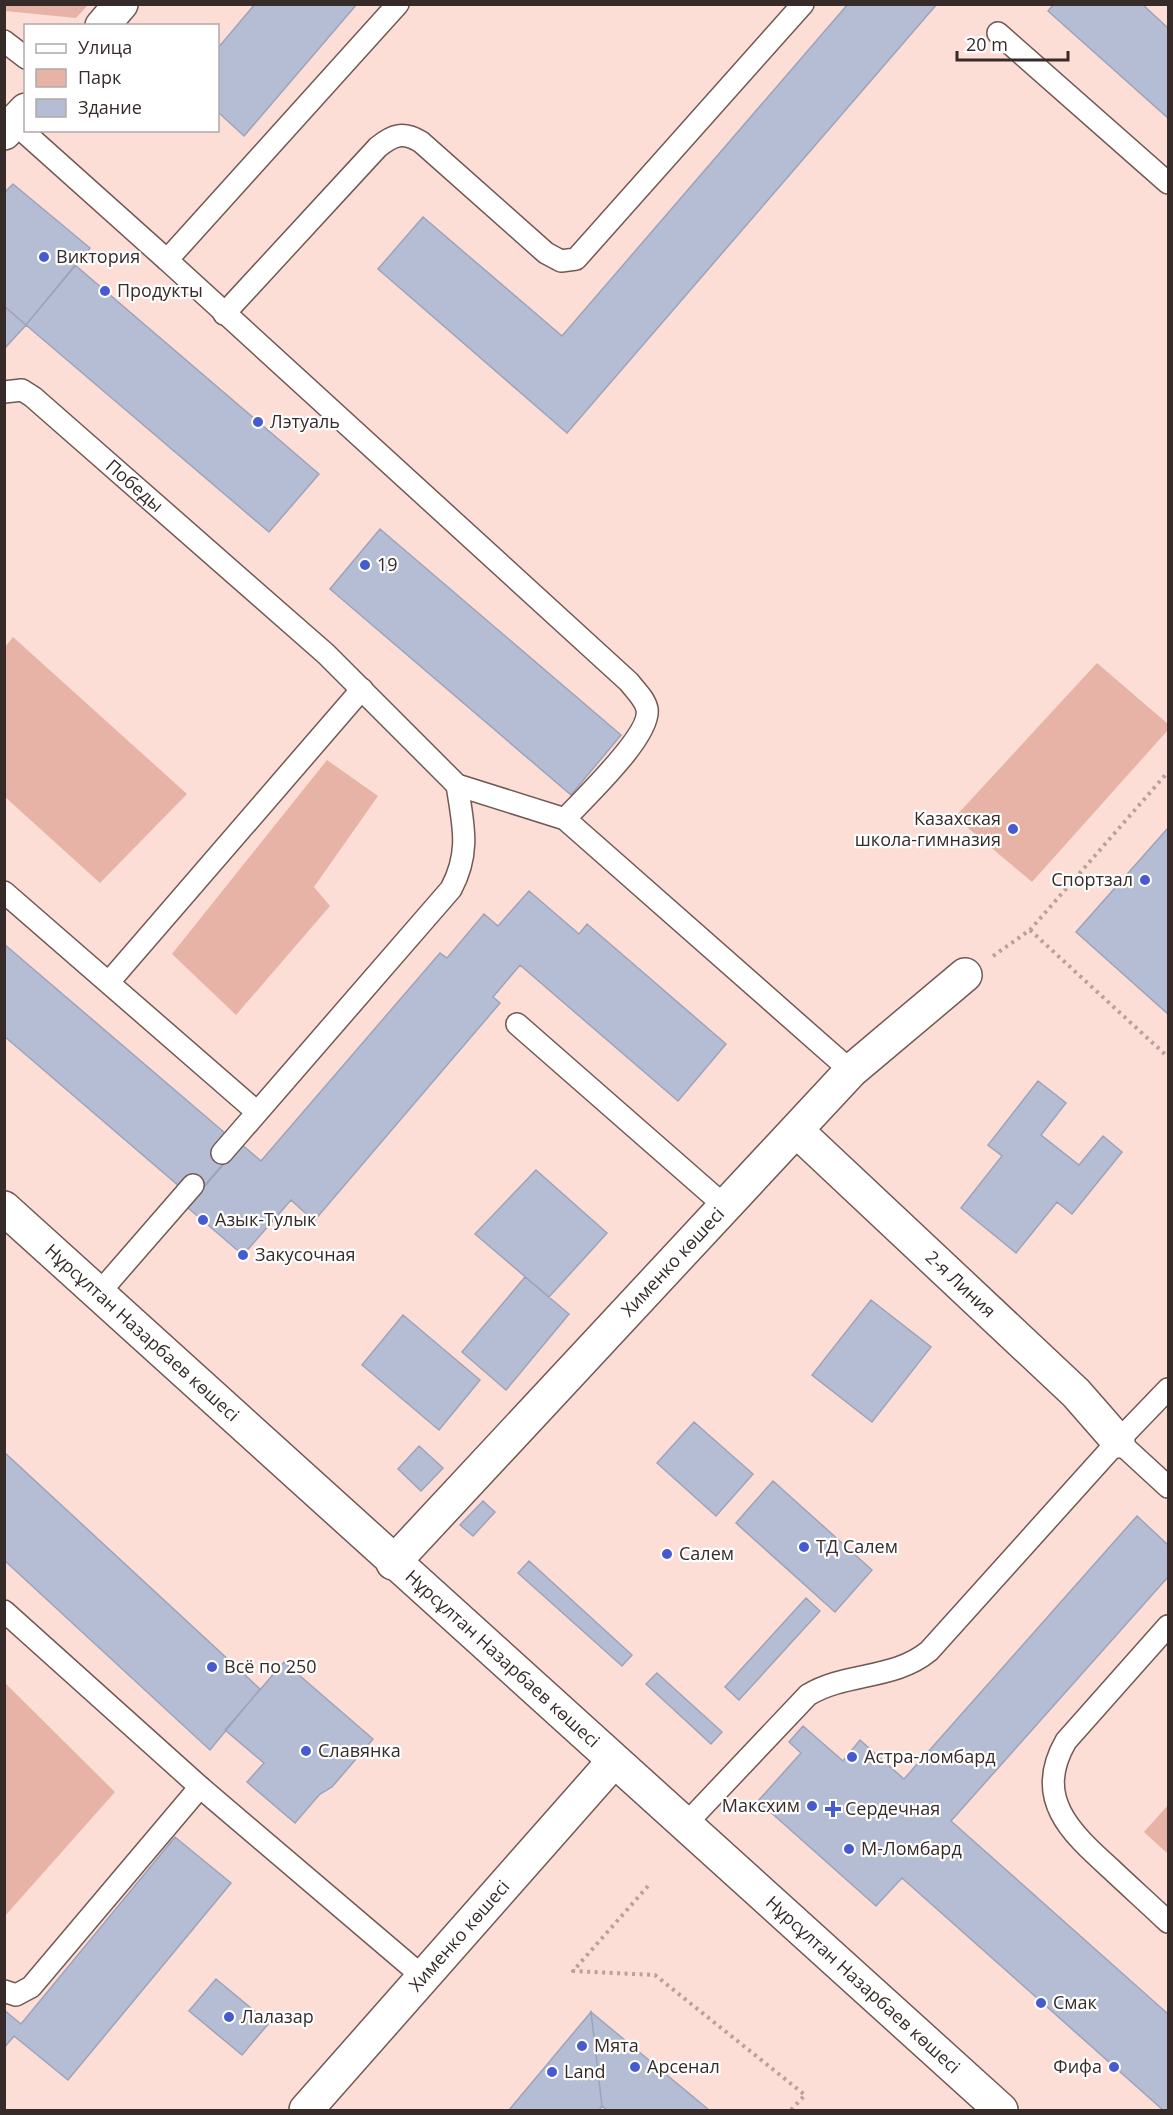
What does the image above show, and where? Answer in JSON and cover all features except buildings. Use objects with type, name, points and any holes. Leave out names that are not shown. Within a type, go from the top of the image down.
[{"type":"main road","points":[[104,24],[121,4]]},
{"type":"main road","name":"Хименко көшесі","points":[[393,1563],[851,1071],[965,975]]},
{"type":"main road","name":"2-я Линия","points":[[797,1131],[1076,1393],[1118,1440]]},
{"type":"main road","name":"Нұрсұлтан Назарбаев көшесі","points":[[4,1208],[393,1563],[1001,2110]]},
{"type":"main road","name":"Хименко көшесі","points":[[306,2110],[613,1762]]},
{"type":"lane","points":[[167,260],[398,4]]},
{"type":"lane","points":[[224,314],[378,147],[396,135],[405,135],[421,142],[546,254],[561,261],[576,259],[803,4]]},
{"type":"lane","points":[[998,33],[1168,183]]},
{"type":"lane","points":[[4,41],[24,56]]},
{"type":"lane","points":[[26,132],[629,682],[640,696],[647,710],[644,726],[633,743],[565,819]]},
{"type":"lane","name":"Победы","points":[[4,392],[22,390],[33,397],[260,594],[362,689],[458,785]]},
{"type":"lane","points":[[109,982],[362,689]]},
{"type":"lane","points":[[222,1153],[450,889],[460,871],[465,850],[458,785],[565,819],[851,1071]]},
{"type":"lane","points":[[4,892],[257,1112]]},
{"type":"lane","points":[[517,1024],[726,1207]]},
{"type":"lane","points":[[99,1293],[192,1185]]},
{"type":"lane","points":[[684,1826],[808,1695],[821,1687],[896,1670],[929,1651],[1118,1440],[1168,1389]]},
{"type":"lane","points":[[1118,1440],[1168,1487]]},
{"type":"lane","points":[[4,1611],[200,1787],[422,1976]]},
{"type":"lane","points":[[1168,1626],[1066,1741],[1057,1756],[1053,1772],[1057,1807],[1075,1835],[1168,1922]]},
{"type":"lane","points":[[4,1991],[15,1995],[31,1987],[200,1787]]},
{"type":"path","points":[[965,975],[1030,930],[1168,772]]},
{"type":"path","points":[[1030,930],[1168,1057]]},
{"type":"path","points":[[648,1886],[573,1971],[655,1975],[805,2096],[791,2110]]},
{"type":"green space","points":[[4,5],[88,5],[76,18],[5,11]]},
{"type":"green space","points":[[13,637],[187,794],[100,883],[5,797],[5,647]]},
{"type":"green space","points":[[1097,663],[1168,724],[1168,730],[1032,882],[955,817]]},
{"type":"green space","points":[[327,760],[378,796],[314,887],[330,906],[236,1015],[172,954]]},
{"type":"green space","points":[[5,1683],[115,1792],[5,1916]]},
{"type":"green space","points":[[1168,1805],[1168,1854],[1144,1832]]},
{"type":"place","name":"Виктория","points":[[44,257]]},
{"type":"place","name":"Продукты","points":[[105,291]]},
{"type":"place","name":"Лэтуаль","points":[[258,422]]},
{"type":"place","name":"19","points":[[365,565]]},
{"type":"place","name":"Казахская школа-гимназия","points":[[1013,829]]},
{"type":"place","name":"Спортзал","points":[[1145,880]]},
{"type":"place","name":"Азык-Тулык","points":[[203,1220]]},
{"type":"place","name":"Закусочная","points":[[243,1255]]},
{"type":"place","name":"ТД Салем","points":[[804,1547]]},
{"type":"place","name":"Салем","points":[[667,1554]]},
{"type":"place","name":"Всё по 250","points":[[212,1667]]},
{"type":"place","name":"Славянка","points":[[306,1751]]},
{"type":"place","name":"Астра-ломбард","points":[[852,1757]]},
{"type":"place","name":"Максхим","points":[[812,1806]]},
{"type":"place","name":"Сердечная","points":[[833,1809]]},
{"type":"place","name":"М-Ломбард","points":[[849,1849]]},
{"type":"place","name":"Смак","points":[[1041,2003]]},
{"type":"place","name":"Лалазар","points":[[229,2017]]},
{"type":"place","name":"Мята","points":[[582,2046]]},
{"type":"place","name":"Арсенал","points":[[635,2067]]},
{"type":"place","name":"Фифа","points":[[1114,2067]]},
{"type":"place","name":"Land","points":[[552,2072]]}]
